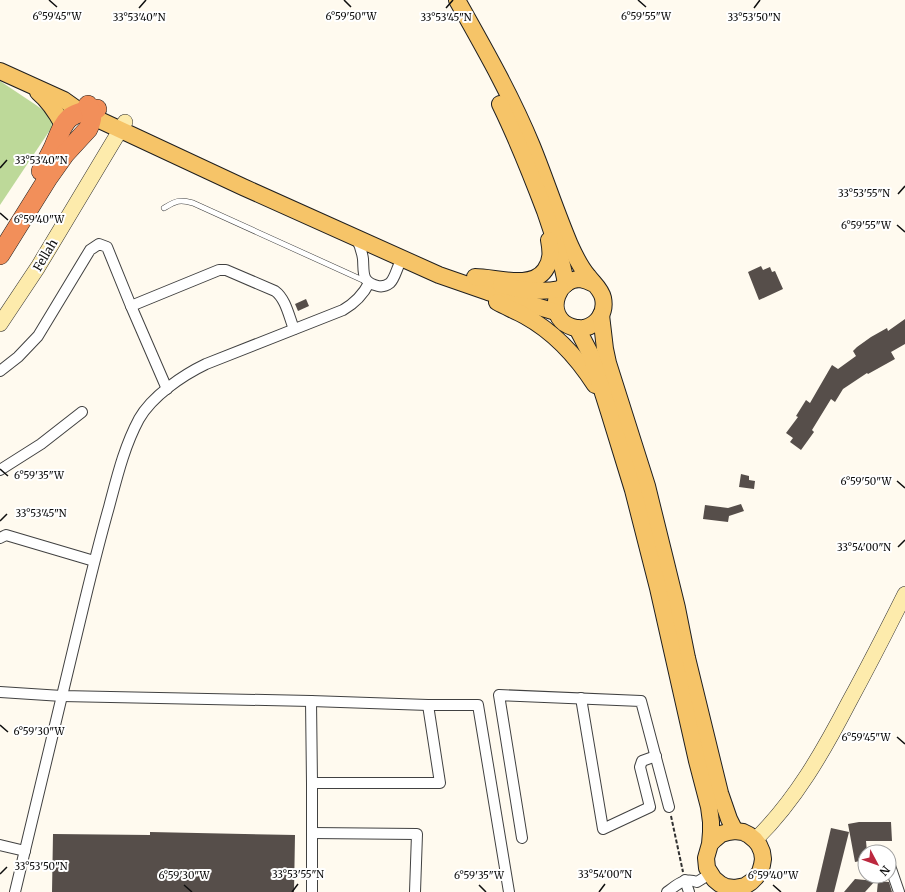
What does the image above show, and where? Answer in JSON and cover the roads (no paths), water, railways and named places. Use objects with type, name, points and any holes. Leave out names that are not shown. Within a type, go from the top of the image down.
[{"type":"highway","points":[[0,233],[38,176],[63,125],[70,117],[91,115]]},
{"type":"highway","points":[[0,255],[48,178],[91,115]]},
{"type":"main road","points":[[445,0],[476,54],[520,148],[559,252],[564,270],[563,287]]},
{"type":"main road","points":[[457,0],[498,73],[520,120],[539,164],[574,255],[587,276],[602,293],[604,304],[601,315],[608,363],[647,486],[666,559],[687,658],[720,793],[728,819],[735,831]]},
{"type":"main road","points":[[0,71],[64,100],[71,106],[91,115],[123,126],[455,271],[474,282],[556,312]]},
{"type":"main road","points":[[25,83],[44,96],[58,115],[63,125]]},
{"type":"main road","points":[[123,126],[236,184],[439,274],[474,282],[501,285],[523,290],[550,291],[563,287]]},
{"type":"main road","name":"Fellah","points":[[0,324],[38,268],[123,126]]},
{"type":"main road","points":[[474,282],[487,278],[523,282],[538,277],[544,271],[549,264],[551,248],[541,201]]},
{"type":"main road","points":[[594,284],[580,279],[572,280],[563,287],[557,295],[555,300],[556,312],[564,323],[577,328],[588,327],[594,324],[601,315]]},
{"type":"main road","points":[[474,282],[493,300],[544,327],[561,342],[576,358],[589,376],[609,412]]},
{"type":"main road","points":[[577,328],[591,355],[634,490],[709,807],[711,822],[710,844],[706,858],[707,868],[703,878],[714,879],[727,889],[745,886],[751,887],[760,872],[763,859],[762,852],[755,840],[743,832],[735,831],[721,834],[710,844]]},
{"type":"main road","points":[[755,840],[767,828],[794,794],[827,744],[904,599]]},
{"type":"street","points":[[356,238],[362,252],[364,277],[369,283],[381,286],[389,284],[403,258]]},
{"type":"street","points":[[0,371],[18,357],[38,336],[90,250],[99,244],[107,247],[167,389]]},
{"type":"street","points":[[131,306],[218,270],[226,270],[279,294],[283,299],[294,329]]},
{"type":"street","points":[[15,892],[94,561],[119,468],[140,418],[157,398],[186,374],[206,364],[343,310],[349,307],[361,296],[369,283]]},
{"type":"street","points":[[0,470],[41,444],[82,412]]},
{"type":"street","points":[[0,538],[6,535],[94,561]]},
{"type":"street","points":[[0,692],[62,696],[311,700],[428,705],[478,705],[509,892]]},
{"type":"street","points":[[522,838],[499,695],[641,701],[669,806]]},
{"type":"street","points":[[581,698],[603,829],[650,807],[640,764],[645,759],[656,756]]},
{"type":"street","points":[[311,700],[312,892]]},
{"type":"street","points":[[312,783],[440,783],[428,705]]},
{"type":"street","points":[[312,832],[417,834],[415,892]]},
{"type":"street","points":[[0,845],[25,851]]},
{"type":"street","points":[[668,892],[685,880],[703,878]]},
{"type":"street","points":[[694,892],[703,878]]},
{"type":"street","points":[[685,880],[689,892]]},
{"type":"lane","points":[[164,208],[184,200],[193,203],[369,283]]}]
